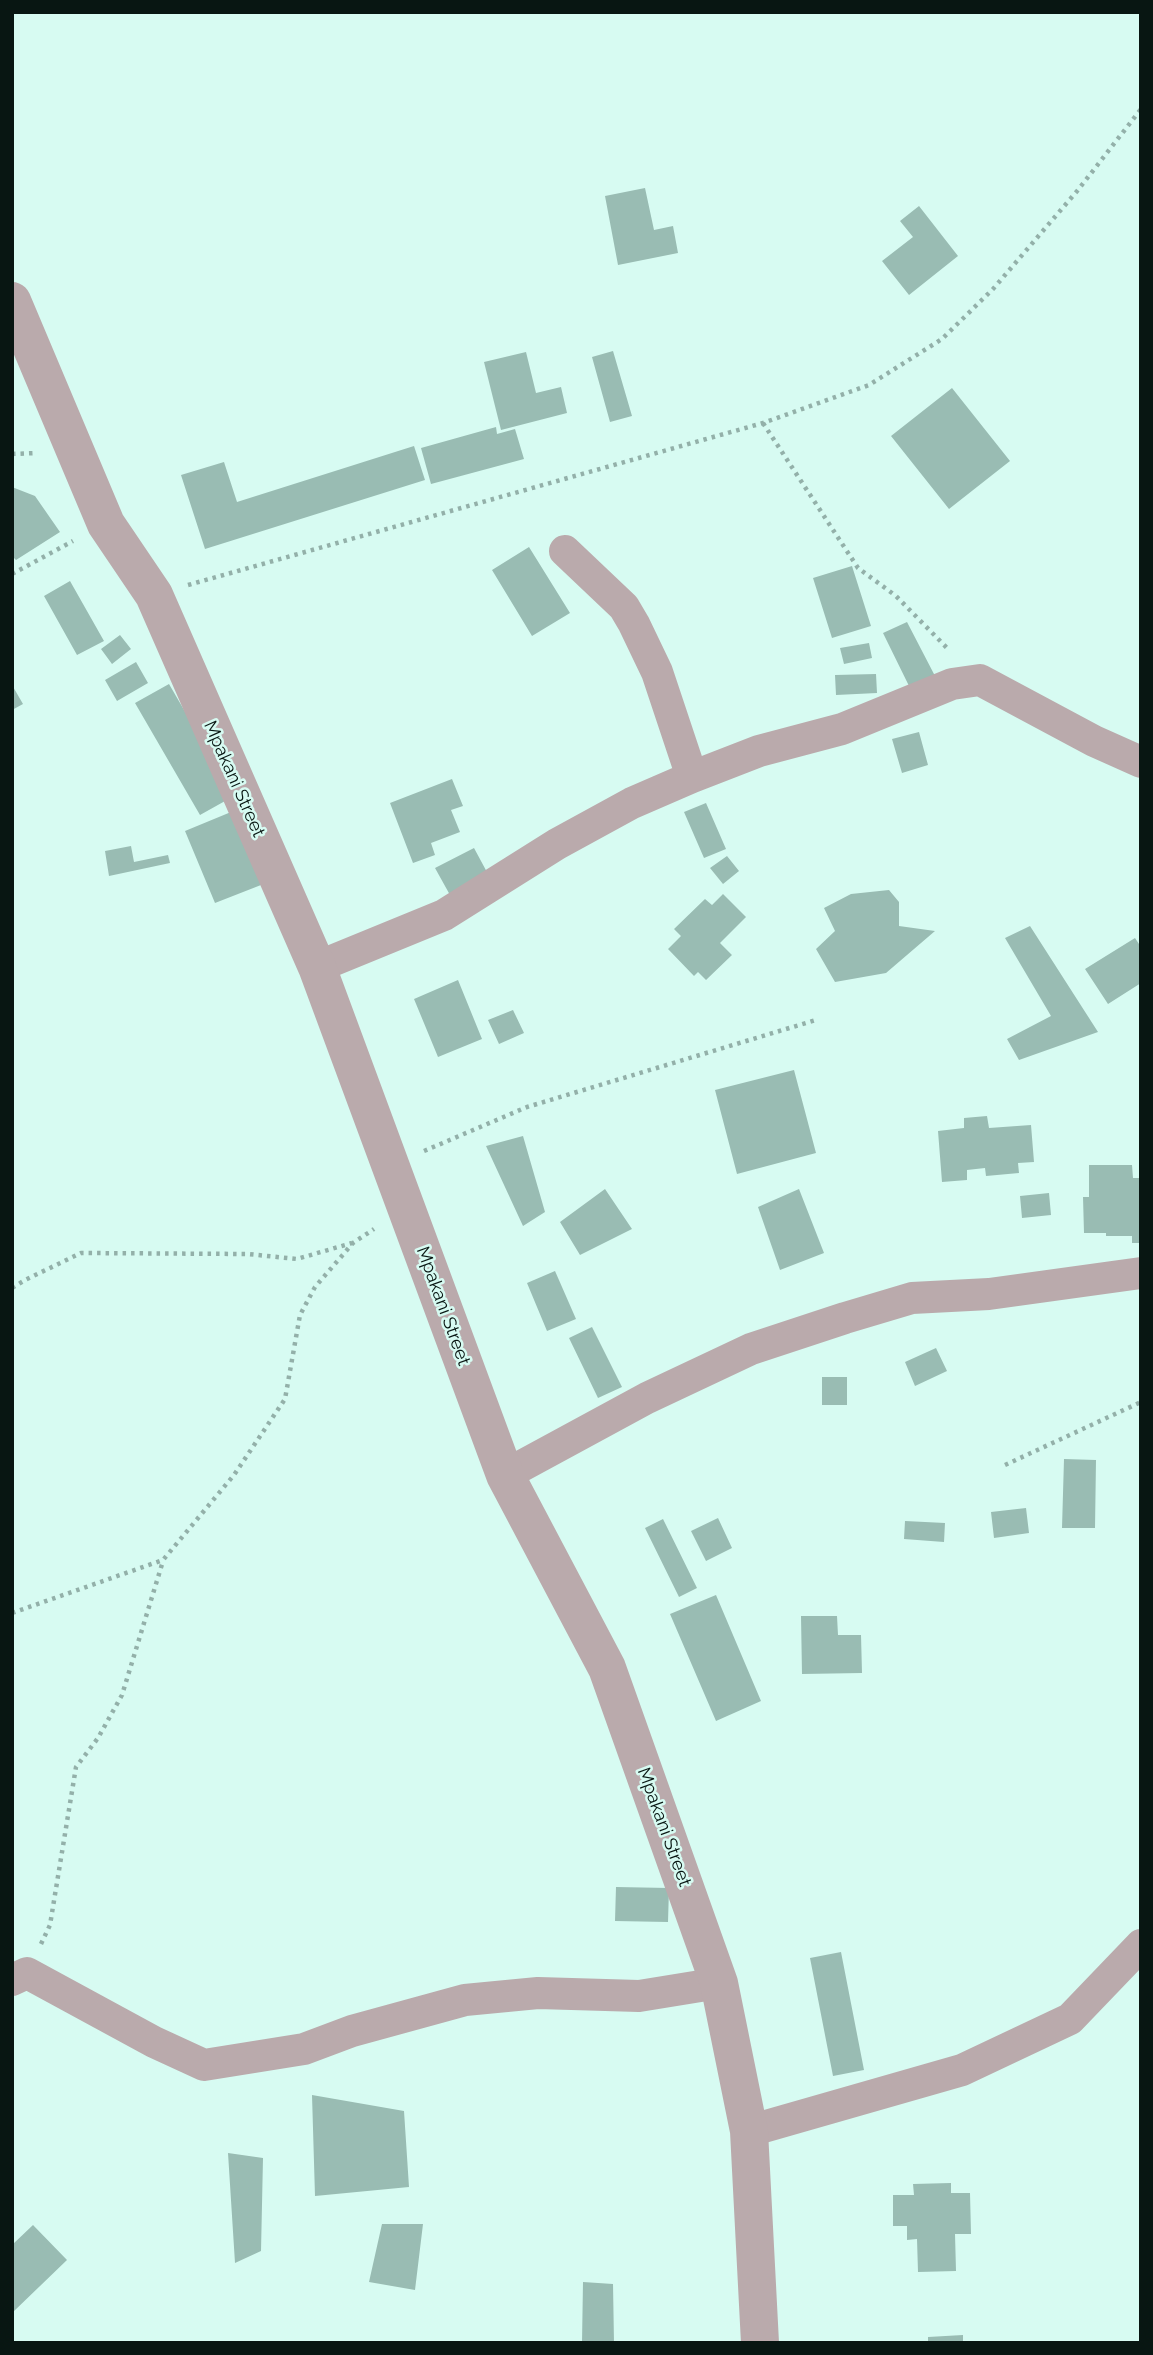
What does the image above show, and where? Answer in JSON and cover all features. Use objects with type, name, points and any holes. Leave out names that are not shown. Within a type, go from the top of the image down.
[{"type":"street","name":"Mpakani Street","points":[[12,301],[106,524],[154,595],[317,967],[505,1475],[607,1668],[719,1983],[749,2131],[760,2343]]},
{"type":"street","points":[[565,551],[624,607],[634,624],[657,672],[692,777]]},
{"type":"street","points":[[317,967],[444,915],[557,844],[632,803],[759,751],[842,729],[953,684],[980,680],[1094,741],[1141,762]]},
{"type":"street","points":[[505,1475],[647,1398],[751,1349],[845,1318],[912,1298],[989,1294],[1141,1273]]},
{"type":"street","points":[[749,2131],[962,2070],[1070,2019],[1141,1945]]},
{"type":"street","points":[[19,1976],[204,2065],[304,2049],[352,2031],[465,2000],[538,1993],[639,1996],[719,1983]]},
{"type":"path","points":[[154,595],[763,423],[869,386],[942,339],[993,289],[1079,190],[1141,108]]},
{"type":"path","points":[[763,423],[858,568],[896,596],[980,680]]},
{"type":"path","points":[[12,574],[106,524]]},
{"type":"path","points":[[391,1165],[527,1107],[816,1020]]},
{"type":"path","points":[[12,1288],[81,1253],[248,1254],[297,1259],[353,1243],[407,1209]]},
{"type":"path","points":[[19,1976],[50,1925],[76,1767],[98,1738],[122,1695],[163,1560],[234,1475],[285,1399],[300,1315],[315,1287],[353,1243]]},
{"type":"path","points":[[1004,1465],[1141,1402]]},
{"type":"path","points":[[12,1613],[163,1560]]},
{"type":"building","points":[[645,188],[654,230],[673,226],[678,253],[618,265],[605,196]]},
{"type":"building","points":[[919,206],[958,256],[909,295],[882,261],[913,237],[900,221]]},
{"type":"building","points":[[613,351],[632,416],[610,422],[592,357]]},
{"type":"building","points":[[526,352],[536,393],[561,387],[567,413],[501,430],[484,362]]},
{"type":"building","points":[[952,388],[1010,461],[949,509],[891,436]]},
{"type":"building","points":[[496,427],[497,434],[515,429],[524,459],[431,484],[421,448]]},
{"type":"building","points":[[414,446],[425,480],[205,549],[181,475],[224,462],[237,502]]},
{"type":"building","points":[[12,487],[35,496],[60,532],[16,560],[12,556]]},
{"type":"building","points":[[529,547],[570,613],[532,636],[492,570]]},
{"type":"building","points":[[852,566],[871,626],[832,638],[813,578]]},
{"type":"building","points":[[70,581],[104,641],[77,655],[44,596]]},
{"type":"building","points":[[907,622],[935,676],[910,688],[883,633]]},
{"type":"building","points":[[120,635],[131,649],[112,664],[101,649]]},
{"type":"building","points":[[869,643],[872,658],[844,664],[840,648]]},
{"type":"building","points":[[136,662],[148,683],[117,701],[105,680]]},
{"type":"building","points":[[876,674],[877,693],[836,695],[835,675]]},
{"type":"building","points":[[169,684],[234,796],[200,815],[135,703]]},
{"type":"building","points":[[12,685],[23,704],[12,710]]},
{"type":"building","points":[[919,732],[928,765],[902,773],[892,739]]},
{"type":"building","points":[[452,779],[463,806],[451,810],[460,832],[431,843],[435,855],[413,863],[390,803]]},
{"type":"building","points":[[706,803],[726,849],[704,858],[684,812]]},
{"type":"building","points":[[231,812],[261,885],[215,903],[185,831]]},
{"type":"building","points":[[131,846],[134,862],[168,855],[170,863],[109,876],[105,851]]},
{"type":"building","points":[[474,848],[488,874],[450,895],[435,868]]},
{"type":"building","points":[[727,856],[739,871],[723,884],[710,868]]},
{"type":"building","points":[[889,890],[899,902],[899,926],[935,931],[886,973],[835,982],[816,949],[835,931],[824,908],[851,894]]},
{"type":"building","points":[[723,894],[746,917],[720,943],[732,955],[706,980],[698,972],[694,976],[668,949],[681,936],[674,929],[705,899],[712,905]]},
{"type":"building","points":[[1030,926],[1098,1032],[1019,1060],[1007,1039],[1051,1016],[1005,938]]},
{"type":"building","points":[[1135,938],[1141,947],[1141,983],[1108,1004],[1085,969]]},
{"type":"building","points":[[458,980],[482,1039],[438,1057],[414,999]]},
{"type":"building","points":[[513,1010],[524,1033],[499,1044],[488,1020]]},
{"type":"building","points":[[794,1070],[816,1153],[737,1174],[715,1090]]},
{"type":"building","points":[[987,1116],[989,1128],[1031,1125],[1034,1162],[1018,1163],[1019,1173],[986,1176],[985,1168],[967,1170],[967,1180],[942,1182],[938,1131],[964,1128],[964,1118]]},
{"type":"building","points":[[523,1136],[545,1212],[523,1226],[486,1146]]},
{"type":"building","points":[[1089,1165],[1132,1165],[1133,1178],[1141,1178],[1141,1243],[1132,1243],[1132,1236],[1084,1233],[1083,1197],[1089,1197]]},
{"type":"building","points":[[605,1189],[632,1229],[580,1255],[560,1222]]},
{"type":"building","points":[[799,1189],[824,1253],[780,1270],[758,1207]]},
{"type":"building","points":[[1049,1193],[1051,1215],[1022,1218],[1020,1196]]},
{"type":"building","points":[[555,1271],[576,1319],[547,1331],[527,1283]]},
{"type":"building","points":[[592,1327],[622,1387],[598,1398],[569,1338]]},
{"type":"building","points":[[936,1348],[947,1371],[915,1386],[905,1362]]},
{"type":"building","points":[[822,1377],[847,1377],[847,1405],[822,1405]]},
{"type":"building","points":[[1064,1459],[1096,1460],[1095,1528],[1062,1528]]},
{"type":"building","points":[[1026,1508],[1029,1533],[994,1538],[991,1512]]},
{"type":"building","points":[[718,1518],[732,1548],[706,1561],[691,1531]]},
{"type":"building","points":[[663,1519],[697,1588],[679,1597],[645,1528]]},
{"type":"building","points":[[905,1521],[945,1523],[944,1542],[904,1539]]},
{"type":"building","points":[[716,1595],[761,1701],[716,1721],[670,1614]]},
{"type":"building","points":[[801,1616],[837,1616],[838,1635],[861,1635],[862,1673],[802,1674]]},
{"type":"building","points":[[616,1887],[669,1888],[668,1922],[615,1921]]},
{"type":"building","points":[[841,1952],[864,2070],[833,2076],[810,1958]]},
{"type":"building","points":[[312,2095],[404,2111],[409,2187],[315,2196]]},
{"type":"building","points":[[228,2153],[263,2158],[261,2251],[235,2263]]},
{"type":"building","points":[[951,2183],[951,2193],[970,2193],[971,2234],[955,2234],[956,2271],[918,2272],[917,2239],[907,2240],[907,2226],[893,2226],[893,2195],[914,2195],[913,2184]]},
{"type":"building","points":[[382,2224],[423,2224],[415,2290],[369,2282]]},
{"type":"building","points":[[33,2225],[67,2260],[12,2313],[12,2245]]},
{"type":"building","points":[[583,2282],[613,2284],[614,2343],[582,2343]]},
{"type":"building","points":[[963,2335],[963,2343],[928,2343],[928,2337]]}]
